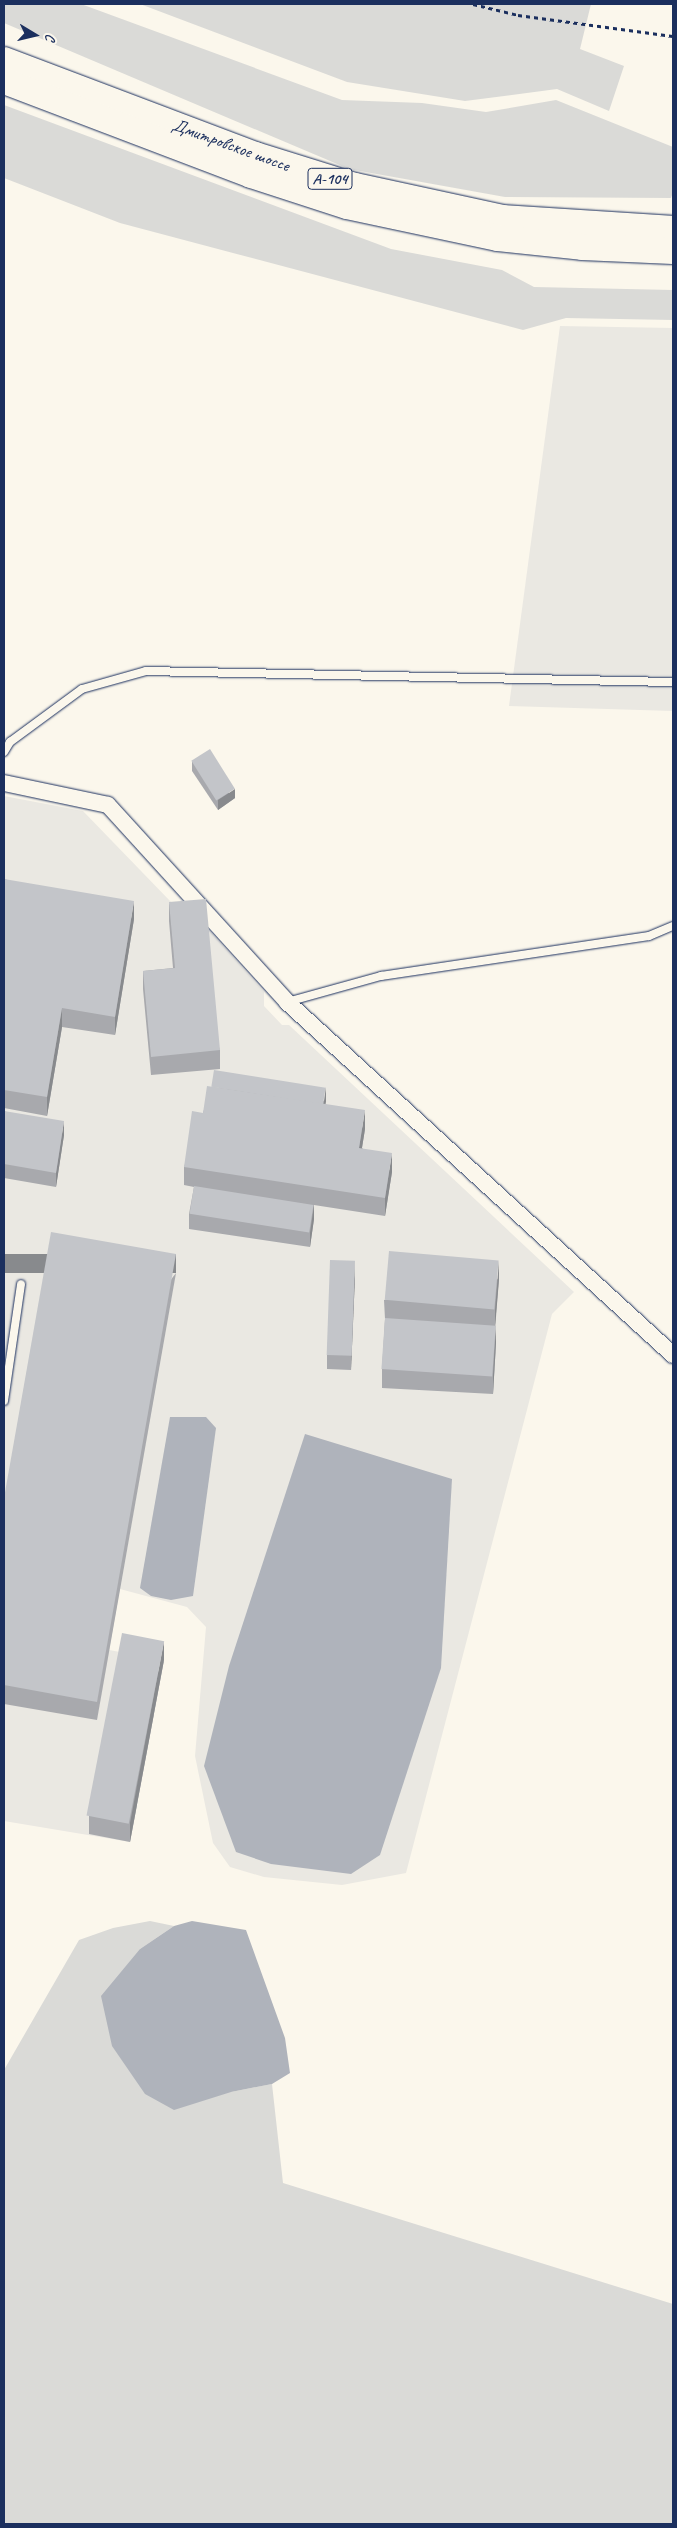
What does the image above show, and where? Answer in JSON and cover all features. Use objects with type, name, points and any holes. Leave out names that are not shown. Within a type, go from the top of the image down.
[{"type":"highway","name":"Дмитровское шоссе","points":[[4,60],[255,155],[355,186],[502,218],[673,229]]},
{"type":"highway","name":"Дмитровское шоссе","points":[[4,81],[251,175],[347,206],[498,238],[582,247],[673,251]]},
{"type":"street","points":[[4,783],[108,805],[288,1002],[673,1355]]},
{"type":"lane","points":[[4,752],[10,742],[82,689],[146,671],[673,682]]},
{"type":"lane","points":[[288,1002],[381,976],[649,936],[673,926]]},
{"type":"lane","points":[[4,1401],[21,1284]]},
{"type":"path","points":[[473,4],[518,15],[673,36]]},
{"type":"shaded area","points":[[4,4],[81,4],[342,100],[422,103],[486,112],[556,100],[673,147],[673,192],[671,198],[505,197],[349,169],[4,23]]},
{"type":"shaded area","points":[[140,4],[591,4],[580,49],[624,66],[609,111],[557,89],[465,101],[347,82]]},
{"type":"shaded area","points":[[4,105],[391,249],[502,270],[534,287],[673,290],[673,320],[566,318],[523,330],[120,223],[4,178]]},
{"type":"shaded area","points":[[560,326],[673,328],[673,711],[509,706]]},
{"type":"shaded area","points":[[4,796],[83,811],[171,902],[189,908],[264,992],[264,1006],[282,1025],[289,1025],[574,1292],[552,1314],[406,1873],[342,1885],[264,1877],[230,1867],[213,1843],[195,1756],[206,1627],[187,1607],[120,1589],[109,1650],[164,1660],[130,1842],[4,1821]]},
{"type":"shaded area","points":[[170,1417],[206,1417],[216,1428],[193,1596],[171,1600],[151,1596],[140,1588]]},
{"type":"shaded area","points":[[305,1434],[452,1479],[441,1668],[380,1855],[351,1874],[271,1864],[236,1852],[204,1766],[229,1666]]},
{"type":"shaded area","points":[[150,1921],[174,1926],[140,1949],[231,2092],[272,2084],[283,2183],[673,2304],[673,2524],[4,2524],[4,2070],[79,1940],[113,1928]]},
{"type":"shaded area","points":[[192,1921],[246,1930],[285,2038],[290,2073],[272,2084],[231,2092],[174,2110],[145,2094],[112,2046],[101,1996],[140,1949],[174,1926]]},
{"type":"building","points":[[210,749],[235,789],[216,801],[191,761]]},
{"type":"building","points":[[4,879],[134,901],[115,1017],[62,1008],[47,1097],[4,1090]]},
{"type":"building","points":[[206,899],[220,1050],[151,1057],[143,971],[175,968],[169,902]]},
{"type":"building","points":[[214,1070],[326,1088],[323,1104],[211,1087]]},
{"type":"building","points":[[207,1086],[365,1110],[359,1148],[392,1153],[385,1198],[184,1167],[192,1111],[203,1113]]},
{"type":"building","points":[[4,1111],[64,1121],[56,1173],[4,1164]]},
{"type":"building","points":[[194,1186],[314,1205],[309,1233],[190,1214]]},
{"type":"building","points":[[51,1232],[176,1254],[97,1702],[4,1685],[4,1498]]},
{"type":"building","points":[[389,1251],[499,1261],[494,1309],[385,1300]]},
{"type":"building","points":[[330,1260],[355,1261],[352,1356],[327,1355]]},
{"type":"building","points":[[385,1318],[496,1326],[492,1377],[381,1369]]},
{"type":"building","points":[[122,1633],[164,1641],[129,1824],[87,1816]]}]
